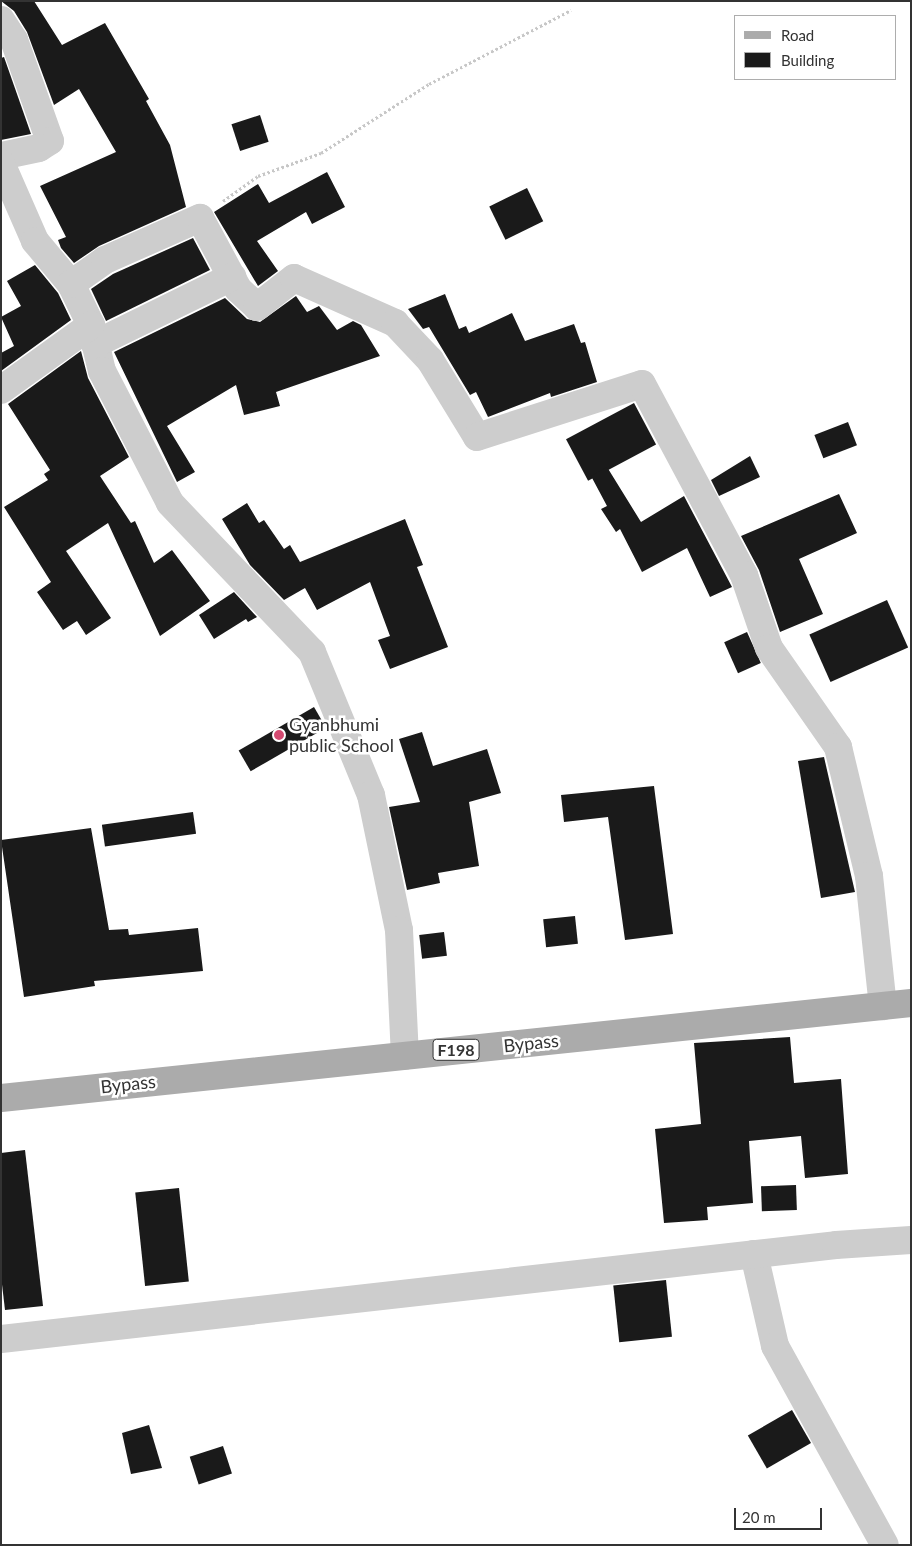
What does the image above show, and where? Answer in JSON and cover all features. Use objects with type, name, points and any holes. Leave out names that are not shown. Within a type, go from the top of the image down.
[{"type":"main road","name":"Bypass","points":[[2,1091],[405,1056],[911,1003]]},
{"type":"street","points":[[1,20],[14,40],[50,141],[39,148],[1,156]]},
{"type":"street","points":[[1,163],[35,242],[71,284],[93,335],[110,388],[170,503],[312,652],[371,795],[399,930],[405,1056]]},
{"type":"street","points":[[71,284],[105,260],[200,218],[238,289],[257,307],[294,278],[395,324],[430,360],[477,437],[642,384],[744,575],[769,648],[838,747],[869,876],[884,1006]]},
{"type":"street","points":[[1,390],[93,335],[232,277]]},
{"type":"street","points":[[1,1339],[754,1254],[911,1240]]},
{"type":"street","points":[[754,1254],[775,1346],[885,1545]]},
{"type":"path","points":[[200,218],[258,176],[321,153],[429,84],[571,10]]},
{"type":"building","points":[[1,1],[34,1],[62,45],[105,23],[149,99],[146,101],[170,145],[186,207],[99,246],[74,263],[61,248],[58,240],[66,237],[40,186],[116,152],[79,89],[54,105],[27,32],[14,11]]},
{"type":"building","points":[[4,57],[31,134],[1,140],[1,58]]},
{"type":"building","points":[[260,115],[269,142],[240,151],[231,124]]},
{"type":"building","points":[[327,172],[345,207],[312,224],[306,212],[257,241],[278,271],[258,286],[214,212],[258,184],[269,203]]},
{"type":"building","points":[[527,188],[543,221],[505,240],[489,206]]},
{"type":"building","points":[[193,238],[210,270],[106,321],[91,289],[113,274]]},
{"type":"building","points":[[35,265],[58,293],[71,320],[1,371],[1,353],[14,346],[1,317],[21,306],[7,281]]},
{"type":"building","points":[[445,294],[459,329],[466,326],[469,333],[512,313],[525,341],[574,324],[581,343],[585,342],[597,382],[551,397],[550,393],[488,417],[476,392],[470,395],[429,327],[423,329],[408,309]]},
{"type":"building","points":[[296,296],[307,312],[319,306],[337,330],[353,321],[361,325],[380,356],[276,392],[280,406],[244,415],[236,385],[167,426],[195,472],[177,482],[114,352],[225,298],[247,319],[260,322]]},
{"type":"building","points":[[81,351],[88,378],[129,457],[100,476],[131,523],[135,521],[154,563],[172,550],[210,601],[160,636],[108,523],[66,551],[111,618],[86,635],[77,621],[63,630],[37,592],[51,582],[4,507],[48,480],[44,474],[50,470],[8,404]]},
{"type":"building","points":[[634,403],[656,444],[588,481],[566,439]]},
{"type":"building","points":[[848,422],[857,445],[823,458],[814,435]]},
{"type":"building","points":[[750,456],[760,477],[719,496],[711,480]]},
{"type":"building","points":[[607,467],[641,522],[684,496],[732,587],[710,597],[687,548],[642,572],[620,529],[616,532],[601,509],[607,506],[591,476]]},
{"type":"building","points":[[839,494],[857,533],[799,559],[823,614],[780,632],[759,570],[741,536]]},
{"type":"building","points":[[247,503],[259,523],[264,520],[284,549],[290,545],[300,562],[405,519],[423,565],[417,567],[448,647],[390,669],[378,640],[390,636],[370,582],[317,610],[305,588],[284,600],[250,565],[222,519]]},
{"type":"building","points":[[234,592],[257,617],[248,622],[246,619],[214,639],[199,615]]},
{"type":"building","points":[[887,600],[908,648],[830,682],[809,635]]},
{"type":"building","points":[[747,632],[761,663],[738,673],[724,642]]},
{"type":"building","points":[[314,707],[326,728],[251,771],[239,750]]},
{"type":"building","points":[[422,732],[433,766],[487,749],[501,793],[469,802],[479,866],[438,873],[440,883],[407,890],[389,807],[420,802],[399,739]]},
{"type":"building","points":[[824,757],[855,892],[821,898],[798,761]]},
{"type":"building","points":[[654,786],[673,934],[625,940],[608,817],[564,822],[561,795]]},
{"type":"building","points":[[193,812],[196,834],[105,847],[102,825]]},
{"type":"building","points":[[91,828],[109,930],[128,929],[129,935],[198,928],[203,971],[94,981],[95,986],[24,997],[1,840]]},
{"type":"building","points":[[575,916],[578,944],[546,947],[543,919]]},
{"type":"building","points":[[444,932],[447,956],[422,959],[419,935]]},
{"type":"building","points":[[790,1037],[794,1083],[841,1079],[848,1174],[805,1178],[801,1136],[749,1141],[753,1203],[707,1207],[708,1220],[664,1223],[655,1129],[701,1124],[694,1043]]},
{"type":"building","points":[[25,1150],[43,1306],[5,1310],[1,1276],[1,1153]]},
{"type":"building","points":[[796,1185],[797,1210],[762,1211],[761,1186]]},
{"type":"building","points":[[179,1188],[189,1281],[145,1286],[135,1193]]},
{"type":"building","points":[[666,1280],[672,1337],[619,1342],[613,1286]]},
{"type":"building","points":[[792,1410],[811,1443],[767,1468],[748,1436]]},
{"type":"building","points":[[149,1425],[162,1468],[131,1474],[122,1433]]},
{"type":"building","points":[[223,1446],[232,1474],[199,1484],[190,1457]]},
{"type":"place","name":"Gyanbhumi public School","points":[[279,735]]}]
